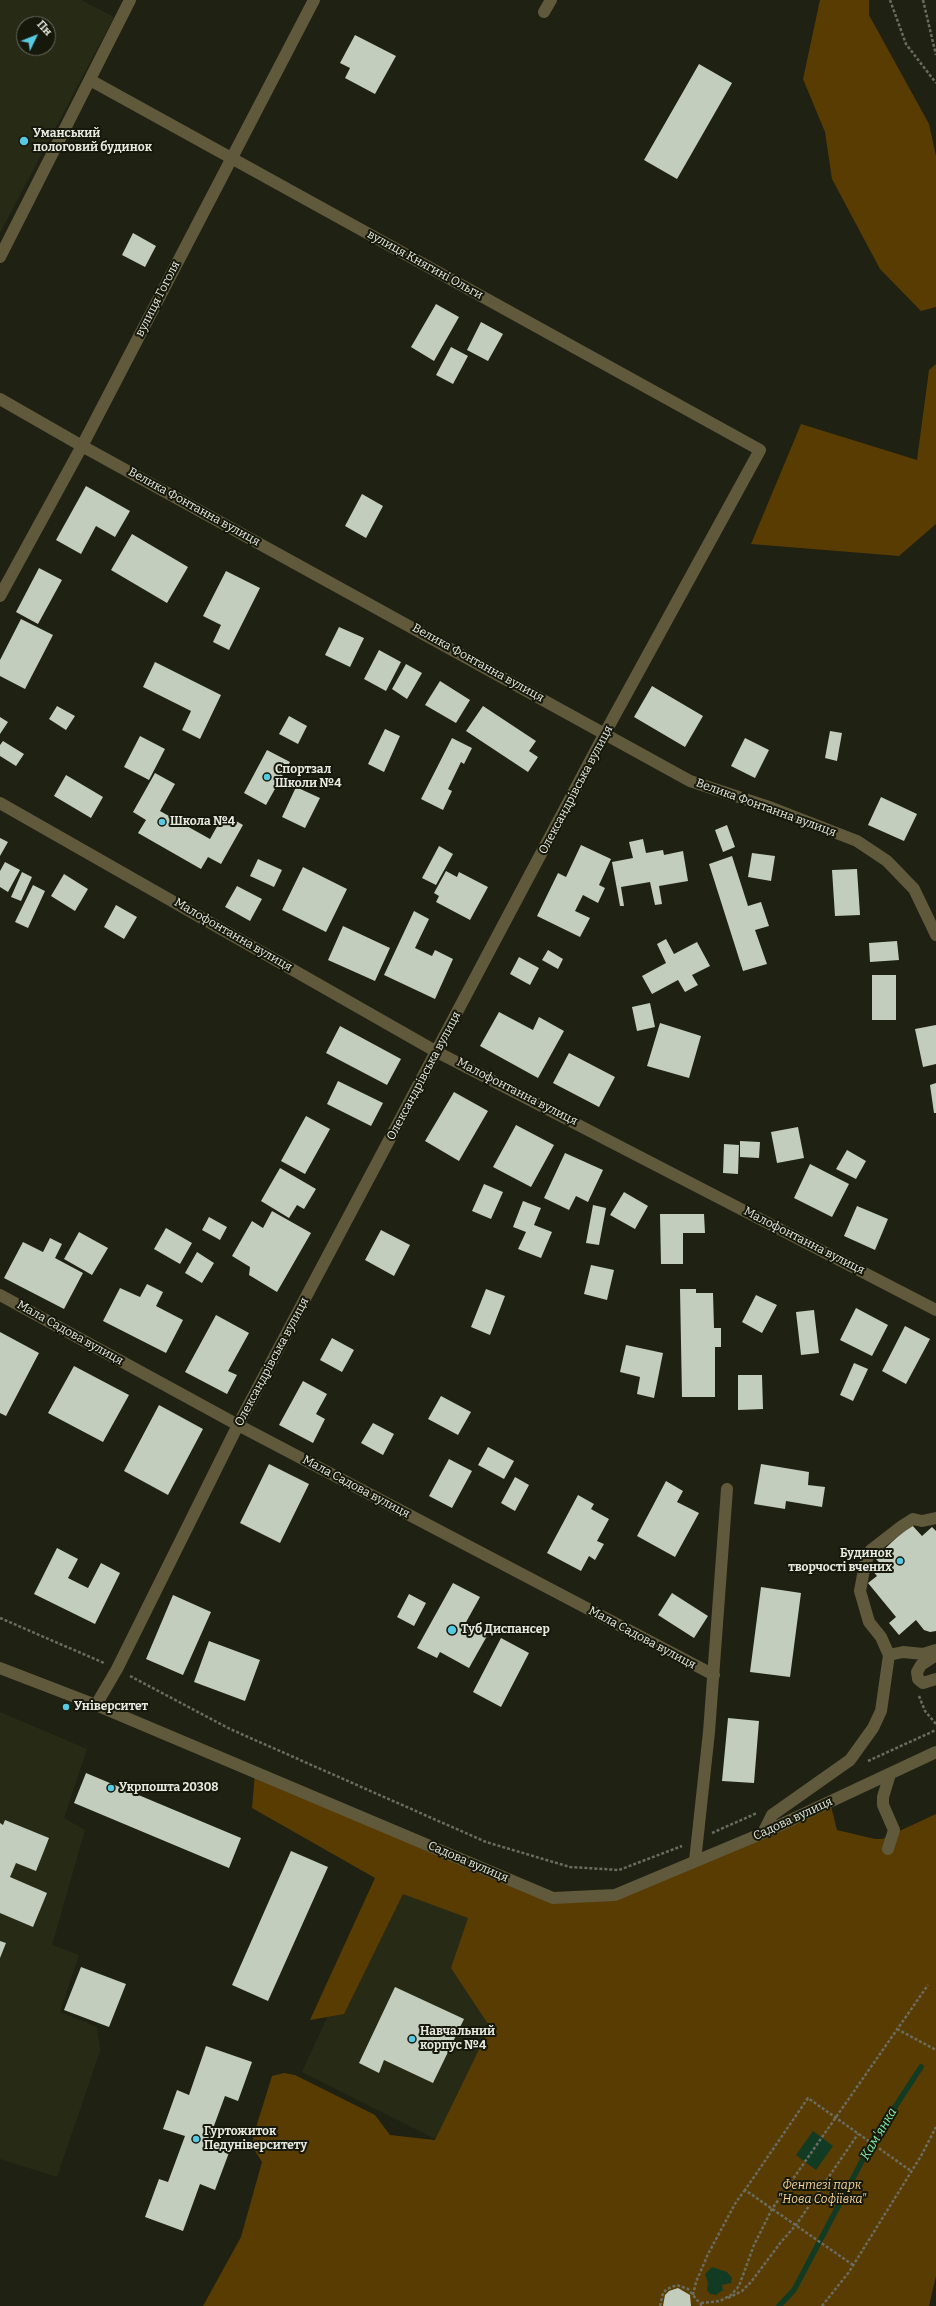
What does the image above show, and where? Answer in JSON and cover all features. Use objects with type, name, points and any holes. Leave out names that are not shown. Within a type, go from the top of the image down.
[{"type":"street","name":"вулиця Гоголя","points":[[0,596],[82,446],[230,157],[314,0]]},
{"type":"street","points":[[544,12],[551,0]]},
{"type":"street","points":[[0,256],[90,80],[124,2]]},
{"type":"street","name":"вулиця Княгині Ольги","points":[[90,80],[760,450]]},
{"type":"street","name":"Велика Фонтанна вулиця","points":[[0,399],[82,446],[690,781],[772,808],[857,841],[887,861],[914,889],[936,934]]},
{"type":"street","name":"Олександрівська вулиця","points":[[96,1705],[116,1669],[238,1425],[605,733],[760,450]]},
{"type":"street","name":"Малофонтанна вулиця","points":[[0,802],[437,1052],[936,1310]]},
{"type":"street","name":"Мала Садова вулиця","points":[[0,1295],[238,1425],[714,1675]]},
{"type":"street","name":"Мала Садова вулиця","points":[[694,1861],[714,1675],[727,1489]]},
{"type":"street","points":[[763,1833],[772,1815],[850,1760],[873,1728],[881,1711],[889,1655],[881,1637],[869,1622],[860,1591],[865,1564],[871,1550],[902,1526],[913,1519],[922,1521],[936,1518]]},
{"type":"street","points":[[889,1655],[903,1652],[923,1654],[936,1650]]},
{"type":"street","points":[[936,1655],[921,1665],[917,1672],[918,1679],[923,1683],[936,1679]]},
{"type":"street","name":"Садова вулиця","points":[[0,1668],[96,1705],[552,1898],[615,1895],[763,1833],[936,1752]]},
{"type":"street","points":[[888,1849],[894,1830],[883,1805],[883,1797],[890,1774]]},
{"type":"path","points":[[890,0],[906,44],[936,83]]},
{"type":"path","points":[[923,0],[936,54]]},
{"type":"path","points":[[0,1618],[116,1669],[230,1729],[486,1842],[570,1867],[619,1870],[666,1852]]},
{"type":"path","points":[[923,1683],[919,1688],[918,1696],[925,1711],[936,1724]]},
{"type":"path","points":[[726,2298],[735,2291],[743,2280],[751,2253],[772,2209],[928,1985]]},
{"type":"path","points":[[897,2029],[936,2050]]},
{"type":"path","points":[[693,2295],[696,2282],[708,2254],[736,2202],[808,2098],[911,2171]]},
{"type":"path","points":[[822,2306],[841,2284],[927,2146],[936,2127]]},
{"type":"path","points":[[660,2306],[663,2293],[672,2286],[683,2286],[701,2305],[739,2294],[747,2288],[796,2226],[858,2134]]},
{"type":"path","points":[[745,2190],[853,2265]]},
{"type":"shaded area","name":"Уманський пологовий будинок","points":[[0,0],[81,0],[114,17],[0,233]]},
{"type":"shaded area","points":[[0,1712],[87,1749],[64,1818],[85,1830],[52,1945],[79,1955],[60,2012],[97,2027],[100,2051],[57,2177],[0,2159]]},
{"type":"shaded area","points":[[396,1867],[551,1950],[445,2144],[302,2072]]},
{"type":"shaded area","points":[[813,2131],[833,2146],[816,2170],[796,2155]]},
{"type":"shaded area","points":[[712,2267],[727,2272],[732,2278],[731,2283],[722,2285],[723,2290],[716,2295],[710,2294],[707,2290],[708,2283],[705,2274]]},
{"type":"green space","points":[[820,0],[869,0],[869,15],[929,124],[936,156],[936,307],[921,311],[880,269],[832,179],[825,132],[803,79]]},
{"type":"green space","points":[[936,364],[936,524],[899,556],[751,544],[801,424],[917,460],[929,370]]},
{"type":"green space","name":"Фентезі парк \"Нова Софіївка\"","points":[[255,1772],[553,1898],[615,1895],[830,1802],[837,1830],[875,1839],[882,1839],[936,1814],[936,2276],[929,2306],[203,2306],[241,2237],[262,2162],[252,2146],[254,2134],[272,2076],[284,2073],[295,2075],[375,2115],[390,2135],[435,2140],[490,2027],[451,1968],[468,1918],[403,1894],[344,2014],[310,2020],[375,1878],[252,1808]]},
{"type":"building","points":[[355,35],[396,56],[375,94],[345,78],[350,68],[340,63]]},
{"type":"building","points":[[699,64],[732,83],[677,179],[644,160]]},
{"type":"building","points":[[133,233],[156,246],[145,267],[122,255]]},
{"type":"building","points":[[436,304],[459,317],[434,361],[411,347]]},
{"type":"building","points":[[481,322],[503,334],[488,361],[467,350]]},
{"type":"building","points":[[451,347],[468,356],[453,384],[436,375]]},
{"type":"building","points":[[86,486],[130,511],[115,537],[96,526],[81,554],[56,540]]},
{"type":"building","points":[[362,494],[383,506],[366,538],[345,526]]},
{"type":"building","points":[[132,534],[188,567],[167,603],[111,570]]},
{"type":"building","points":[[39,568],[62,580],[38,624],[16,612]]},
{"type":"building","points":[[226,571],[260,588],[229,650],[213,642],[221,625],[203,616]]},
{"type":"building","points":[[21,619],[53,635],[25,689],[0,676],[0,660]]},
{"type":"building","points":[[339,627],[364,638],[350,667],[325,655]]},
{"type":"building","points":[[379,650],[401,662],[386,691],[364,679]]},
{"type":"building","points":[[155,662],[221,695],[200,739],[182,730],[191,711],[143,687]]},
{"type":"building","points":[[406,664],[422,673],[407,699],[392,689]]},
{"type":"building","points":[[440,681],[470,700],[456,723],[425,705]]},
{"type":"building","points":[[652,686],[703,716],[685,747],[634,717]]},
{"type":"building","points":[[57,706],[75,716],[66,730],[49,719]]},
{"type":"building","points":[[483,706],[536,741],[529,751],[538,757],[528,772],[466,731]]},
{"type":"building","points":[[289,716],[307,726],[298,744],[279,734]]},
{"type":"building","points":[[0,717],[8,722],[0,734]]},
{"type":"building","points":[[385,729],[400,736],[384,772],[368,764]]},
{"type":"building","points":[[830,731],[842,733],[837,761],[825,758]]},
{"type":"building","points":[[140,736],[165,749],[149,780],[124,767]]},
{"type":"building","points":[[452,738],[472,748],[464,764],[461,762],[448,789],[452,791],[443,810],[421,799]]},
{"type":"building","points":[[745,738],[769,750],[755,778],[731,766]]},
{"type":"building","points":[[3,741],[24,754],[16,766],[0,756],[0,745]]},
{"type":"building","name":"Спортзал Школи №4","points":[[267,750],[290,762],[266,805],[244,793]]},
{"type":"building","name":"Школа №4","points":[[155,773],[175,784],[160,811],[210,839],[224,814],[243,825],[221,864],[208,857],[201,869],[138,833],[146,820],[133,812]]},
{"type":"building","points":[[66,775],[103,797],[91,818],[54,796]]},
{"type":"building","points":[[296,787],[320,798],[305,828],[282,817]]},
{"type":"building","points":[[881,797],[917,814],[904,841],[868,825]]},
{"type":"building","points":[[727,825],[735,847],[723,852],[715,830]]},
{"type":"building","points":[[0,838],[8,842],[0,856]]},
{"type":"building","points":[[643,839],[646,853],[663,850],[664,855],[683,851],[688,881],[659,886],[662,904],[655,905],[650,882],[621,887],[624,906],[620,906],[612,862],[633,858],[629,842]]},
{"type":"building","points":[[581,845],[611,859],[599,885],[605,888],[598,903],[583,895],[575,911],[590,918],[580,937],[537,916],[558,873],[566,877]]},
{"type":"building","points":[[439,846],[453,854],[436,885],[422,878]]},
{"type":"building","points":[[752,853],[775,856],[771,881],[748,877]]},
{"type":"building","points":[[732,856],[748,906],[761,902],[769,926],[755,930],[767,964],[743,971],[709,864]]},
{"type":"building","points":[[258,859],[282,870],[274,887],[250,876]]},
{"type":"building","points":[[5,862],[20,870],[8,892],[0,887],[0,871]]},
{"type":"building","points":[[303,867],[347,889],[326,932],[282,910]]},
{"type":"building","points":[[857,869],[860,915],[835,916],[832,870]]},
{"type":"building","points":[[446,871],[457,877],[459,872],[488,887],[470,920],[436,902],[439,896],[434,893]]},
{"type":"building","points":[[22,872],[32,877],[21,901],[11,897]]},
{"type":"building","points":[[64,874],[88,889],[75,911],[51,896]]},
{"type":"building","points":[[33,885],[45,891],[28,928],[15,922]]},
{"type":"building","points":[[237,886],[262,899],[250,921],[225,907]]},
{"type":"building","points":[[116,905],[137,917],[124,939],[104,927]]},
{"type":"building","points":[[414,911],[429,919],[415,948],[432,956],[435,950],[453,959],[435,999],[384,975]]},
{"type":"building","points":[[343,926],[390,948],[375,981],[328,960]]},
{"type":"building","points":[[666,939],[674,954],[697,942],[710,966],[692,975],[698,985],[685,992],[678,980],[652,994],[642,976],[666,963],[657,944]]},
{"type":"building","points":[[897,941],[899,960],[870,962],[869,943]]},
{"type":"building","points":[[548,950],[563,959],[558,969],[542,960]]},
{"type":"building","points":[[519,957],[539,968],[530,985],[510,974]]},
{"type":"building","points":[[872,975],[896,975],[896,1020],[872,1020]]},
{"type":"building","points":[[650,1003],[655,1027],[637,1031],[632,1007]]},
{"type":"building","points":[[499,1012],[533,1030],[539,1017],[564,1031],[538,1078],[480,1046]]},
{"type":"building","points":[[660,1023],[701,1036],[689,1078],[647,1066]]},
{"type":"building","points":[[936,1025],[936,1064],[923,1067],[915,1029]]},
{"type":"building","points":[[340,1026],[401,1059],[387,1085],[326,1053]]},
{"type":"building","points":[[569,1053],[615,1077],[599,1107],[553,1083]]},
{"type":"building","points":[[338,1081],[383,1103],[371,1126],[327,1104]]},
{"type":"building","points":[[936,1083],[936,1113],[934,1113],[930,1085]]},
{"type":"building","points":[[454,1092],[488,1111],[459,1161],[425,1141]]},
{"type":"building","points":[[306,1116],[330,1129],[305,1174],[281,1161]]},
{"type":"building","points":[[516,1125],[554,1145],[531,1187],[493,1167]]},
{"type":"building","points":[[798,1127],[804,1158],[777,1163],[771,1132]]},
{"type":"building","points":[[740,1141],[760,1142],[759,1158],[740,1157]]},
{"type":"building","points":[[724,1144],[739,1145],[738,1174],[723,1173]]},
{"type":"building","points":[[847,1150],[866,1161],[856,1179],[836,1169]]},
{"type":"building","points":[[565,1153],[603,1170],[588,1202],[576,1196],[569,1210],[544,1198]]},
{"type":"building","points":[[810,1164],[849,1184],[832,1217],[794,1198]]},
{"type":"building","points":[[280,1168],[316,1189],[304,1209],[297,1205],[289,1218],[261,1201]]},
{"type":"building","points":[[484,1184],[503,1192],[491,1219],[472,1211]]},
{"type":"building","points":[[624,1192],[648,1206],[635,1229],[610,1215]]},
{"type":"building","points":[[523,1201],[541,1208],[534,1225],[552,1232],[541,1258],[518,1249],[526,1232],[513,1227]]},
{"type":"building","points":[[593,1205],[606,1208],[599,1245],[586,1243]]},
{"type":"building","points":[[857,1206],[888,1219],[875,1250],[844,1236]]},
{"type":"building","points":[[272,1211],[311,1233],[277,1292],[249,1275],[250,1267],[232,1256],[252,1221],[263,1228]]},
{"type":"building","points":[[660,1214],[704,1214],[705,1233],[683,1233],[683,1264],[661,1264]]},
{"type":"building","points":[[209,1217],[227,1227],[220,1240],[202,1230]]},
{"type":"building","points":[[166,1228],[192,1243],[180,1264],[154,1249]]},
{"type":"building","points":[[381,1230],[410,1245],[394,1276],[365,1260]]},
{"type":"building","points":[[79,1232],[108,1248],[92,1275],[64,1259]]},
{"type":"building","points":[[50,1238],[62,1244],[55,1258],[83,1273],[64,1309],[4,1278],[23,1242],[43,1252]]},
{"type":"building","points":[[197,1252],[214,1263],[202,1283],[185,1273]]},
{"type":"building","points":[[591,1265],[614,1270],[607,1300],[584,1294]]},
{"type":"building","points":[[147,1284],[163,1292],[156,1306],[183,1320],[166,1353],[103,1321],[120,1288],[140,1297]]},
{"type":"building","points":[[486,1289],[505,1296],[490,1335],[471,1327]]},
{"type":"building","points":[[680,1289],[696,1289],[696,1293],[713,1293],[714,1328],[721,1328],[721,1347],[715,1347],[715,1397],[682,1397]]},
{"type":"building","points":[[756,1295],[777,1305],[762,1333],[742,1322]]},
{"type":"building","points":[[856,1308],[888,1325],[872,1356],[840,1340]]},
{"type":"building","points":[[814,1310],[819,1353],[801,1355],[796,1312]]},
{"type":"building","points":[[216,1315],[249,1333],[228,1371],[237,1375],[227,1394],[185,1372]]},
{"type":"building","points":[[905,1326],[930,1339],[906,1384],[882,1371]]},
{"type":"building","points":[[0,1332],[39,1353],[6,1416],[0,1413]]},
{"type":"building","points":[[332,1338],[354,1350],[342,1372],[320,1360]]},
{"type":"building","points":[[626,1345],[663,1353],[654,1398],[637,1394],[640,1377],[620,1372]]},
{"type":"building","points":[[854,1363],[868,1369],[853,1401],[840,1395]]},
{"type":"building","points":[[74,1366],[129,1395],[103,1442],[48,1413]]},
{"type":"building","points":[[738,1375],[762,1375],[763,1409],[738,1410]]},
{"type":"building","points":[[303,1381],[327,1394],[316,1414],[325,1419],[313,1443],[279,1425]]},
{"type":"building","points":[[441,1396],[471,1412],[458,1435],[428,1419]]},
{"type":"building","points":[[159,1405],[203,1429],[168,1495],[124,1471]]},
{"type":"building","points":[[373,1423],[394,1434],[383,1455],[361,1443]]},
{"type":"building","points":[[488,1447],[514,1461],[504,1479],[478,1465]]},
{"type":"building","points":[[449,1459],[472,1471],[452,1508],[429,1496]]},
{"type":"building","points":[[269,1464],[309,1484],[280,1543],[240,1523]]},
{"type":"building","points":[[761,1464],[809,1472],[808,1485],[825,1487],[822,1507],[786,1501],[785,1509],[754,1504]]},
{"type":"building","points":[[515,1477],[529,1485],[515,1511],[501,1503]]},
{"type":"building","points":[[666,1481],[683,1491],[677,1502],[699,1513],[675,1557],[637,1536]]},
{"type":"building","points":[[578,1495],[594,1504],[591,1509],[609,1519],[597,1541],[604,1544],[595,1560],[589,1556],[581,1571],[547,1553]]},
{"type":"building","points":[[911,1524],[922,1536],[932,1527],[936,1531],[936,1631],[930,1632],[924,1630],[916,1620],[899,1635],[889,1623],[896,1617],[868,1583],[877,1576],[872,1570],[880,1563],[875,1558]]},
{"type":"building","points":[[57,1548],[78,1559],[68,1578],[88,1588],[101,1563],[120,1573],[95,1624],[34,1594]]},
{"type":"building","name":"Туб Диспансер","points":[[453,1583],[480,1597],[465,1624],[487,1636],[469,1668],[440,1652],[437,1658],[417,1648]]},
{"type":"building","points":[[761,1587],[801,1593],[790,1677],[750,1672]]},
{"type":"building","points":[[672,1593],[708,1616],[694,1638],[658,1615]]},
{"type":"building","points":[[409,1594],[426,1603],[414,1626],[397,1617]]},
{"type":"building","points":[[173,1595],[211,1612],[183,1675],[146,1659]]},
{"type":"building","points":[[501,1638],[529,1653],[501,1707],[473,1692]]},
{"type":"building","points":[[209,1641],[260,1660],[245,1701],[194,1682]]},
{"type":"building","points":[[728,1718],[759,1721],[754,1783],[722,1781]]},
{"type":"building","points":[[86,1773],[241,1838],[229,1868],[74,1803]]},
{"type":"building","points":[[5,1820],[49,1838],[36,1871],[16,1863],[10,1877],[47,1893],[33,1927],[0,1913],[0,1823],[3,1825]]},
{"type":"building","points":[[291,1851],[328,1867],[268,2001],[232,1985]]},
{"type":"building","points":[[0,1941],[6,1943],[0,1958]]},
{"type":"building","points":[[81,1967],[126,1984],[109,2027],[64,2010]]},
{"type":"building","name":"Навчальний корпус №4","points":[[395,1987],[464,2019],[433,2083],[384,2060],[379,2073],[359,2063]]},
{"type":"building","name":"Гуртожиток Педуніверситету","points":[[206,2046],[252,2062],[238,2101],[225,2096],[208,2142],[230,2150],[215,2190],[200,2184],[183,2231],[145,2217],[159,2179],[168,2182],[185,2136],[163,2129],[177,2090],[189,2095]]},
{"type":"building","points":[[678,2288],[690,2295],[691,2306],[663,2306],[665,2295],[669,2291]]},
{"type":"waterway","name":"Кам'янка","points":[[779,2306],[794,2290],[871,2144],[921,2067]]},
{"type":"place","name":"Уманський пологовий будинок","points":[[24,141]]},
{"type":"place","name":"Спортзал Школи №4","points":[[267,777]]},
{"type":"place","name":"Школа №4","points":[[162,822]]},
{"type":"place","name":"Будинок творчості вчених","points":[[900,1561]]},
{"type":"place","name":"Туб Диспансер","points":[[452,1630]]},
{"type":"place","name":"Університет","points":[[66,1707]]},
{"type":"place","name":"Укрпошта 20308","points":[[111,1788]]},
{"type":"place","name":"Навчальний корпус №4","points":[[412,2039]]},
{"type":"place","name":"Гуртожиток Педуніверситету","points":[[196,2139]]}]
